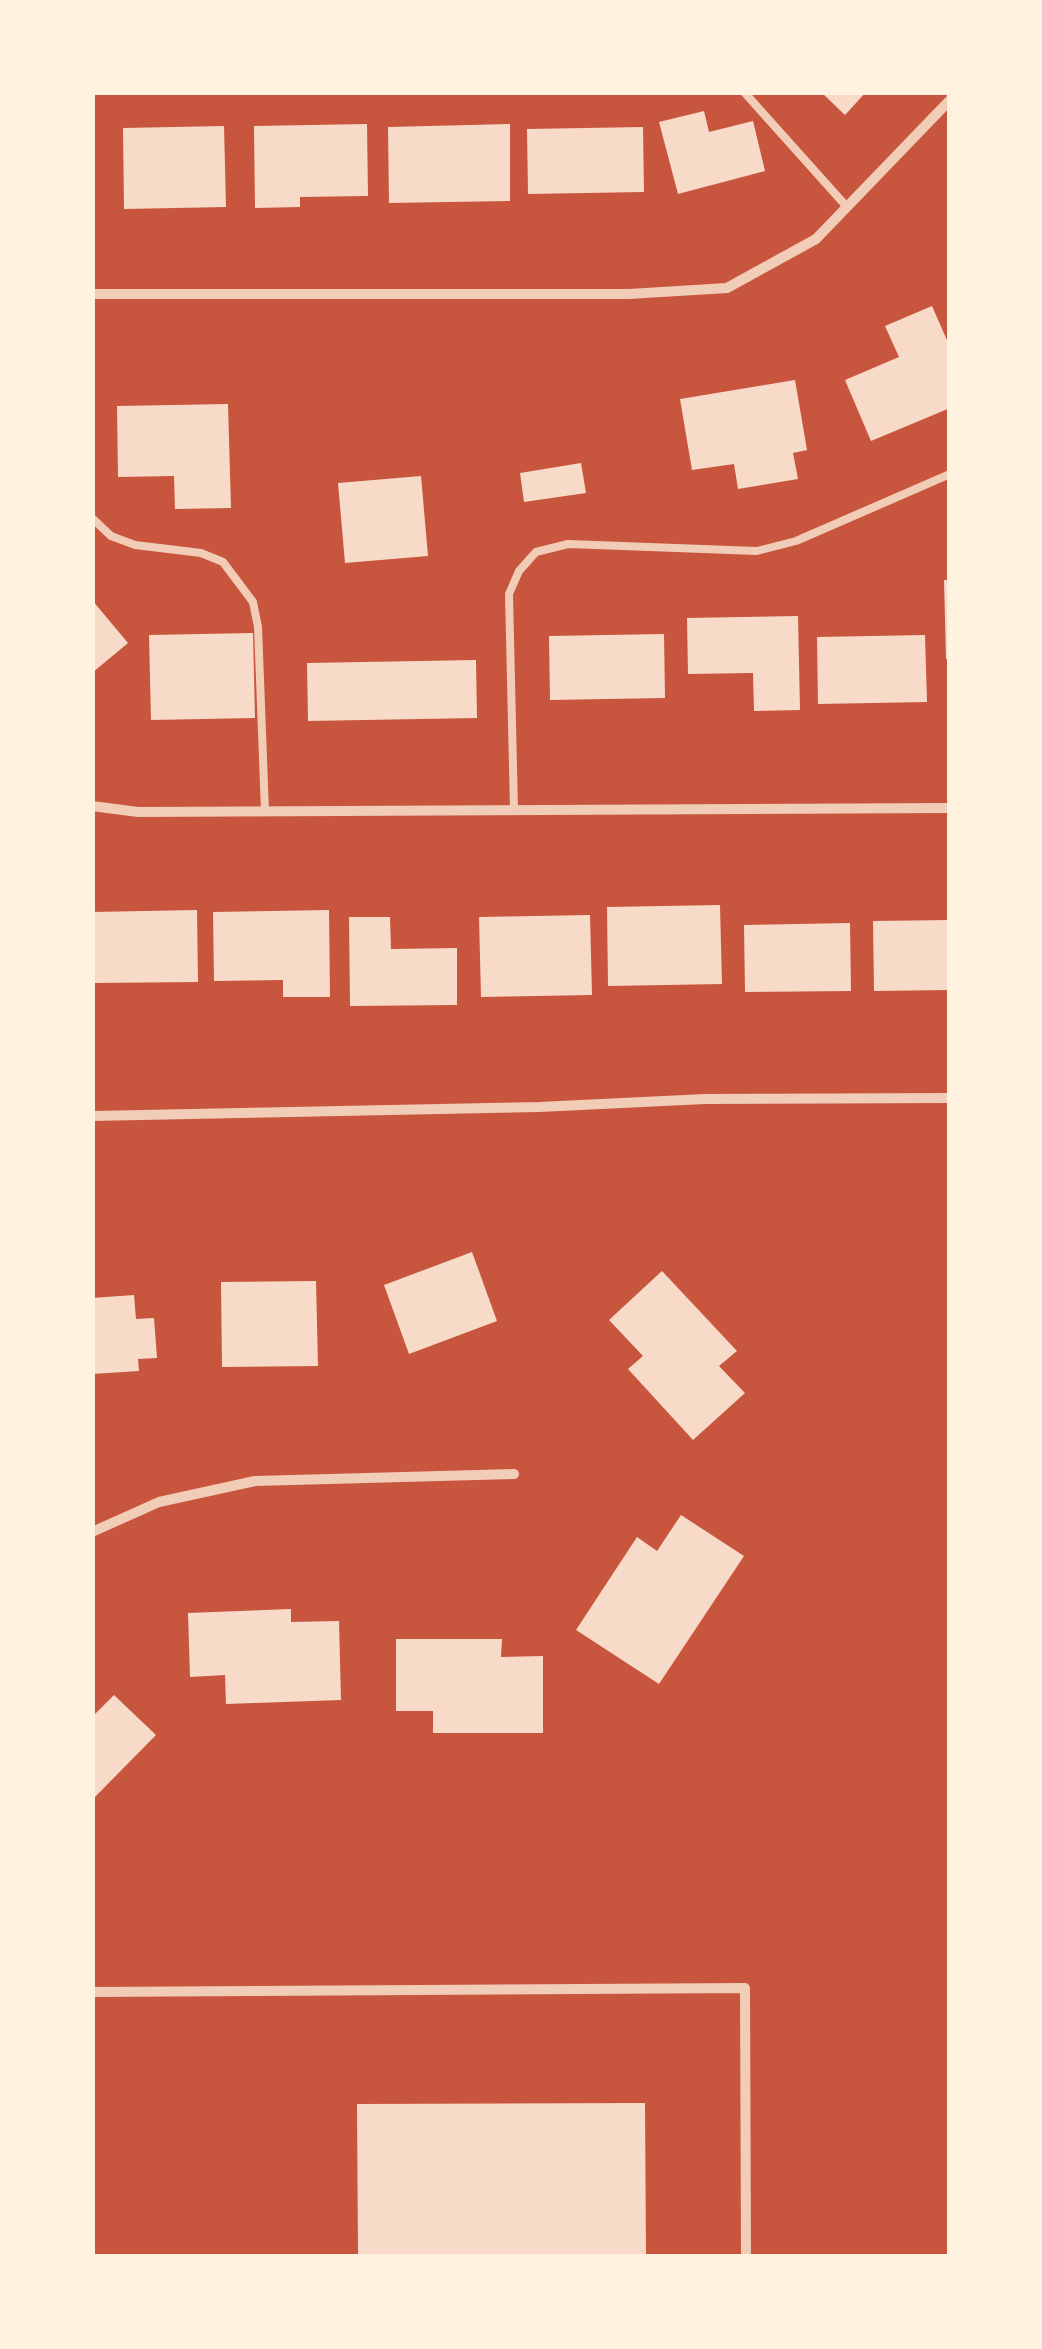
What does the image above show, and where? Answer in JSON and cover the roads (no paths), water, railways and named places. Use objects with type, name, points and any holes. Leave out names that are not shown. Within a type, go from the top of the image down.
[{"type":"street","points":[[92,294],[629,294],[727,288],[816,239],[950,100]]},
{"type":"street","points":[[92,806],[138,812],[950,808]]},
{"type":"street","points":[[92,1116],[540,1107],[705,1099],[950,1098]]},
{"type":"street","points":[[92,1532],[159,1502],[256,1480],[514,1474]]},
{"type":"street","points":[[92,1992],[744,1988],[746,2256]]},
{"type":"lane","points":[[744,92],[847,208]]},
{"type":"lane","points":[[514,810],[508,594],[518,571],[536,552],[568,544],[757,551],[796,542],[950,474]]},
{"type":"lane","points":[[92,518],[111,536],[135,545],[202,553],[223,562],[253,602],[258,627],[265,811]]}]
